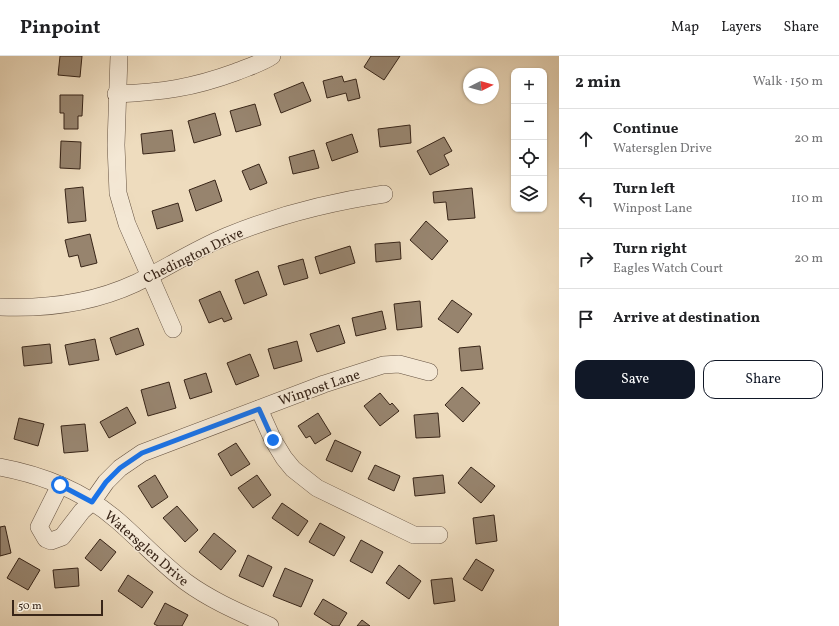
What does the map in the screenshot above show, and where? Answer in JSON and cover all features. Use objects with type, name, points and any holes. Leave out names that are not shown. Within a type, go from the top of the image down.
[{"type":"street","points":[[119,56],[116,94],[118,193],[127,224],[174,329]]},
{"type":"street","points":[[116,94],[158,92],[189,87],[254,65],[272,56]]},
{"type":"street","name":"Chedington Drive","points":[[0,307],[49,307],[67,304],[108,293],[149,276],[226,237],[264,222],[308,208],[384,194]]},
{"type":"street","name":"Winpost Lane","points":[[60,485],[39,528],[46,539],[51,541],[62,538],[82,511],[92,502],[106,482],[120,468],[142,453],[324,384],[383,366],[399,364],[429,372]]},
{"type":"street","points":[[259,409],[273,440],[284,458],[293,469],[317,488],[414,534],[439,535]]},
{"type":"street","name":"Watersglen Drive","points":[[0,467],[36,475],[60,485],[92,502],[117,520],[175,574],[199,591],[270,626]]},
{"type":"building","points":[[60,56],[82,56],[80,77],[58,75]]},
{"type":"building","points":[[371,56],[400,56],[384,80],[364,67]]},
{"type":"building","points":[[342,76],[344,82],[356,79],[360,98],[348,101],[346,93],[327,98],[323,81]]},
{"type":"building","points":[[303,82],[311,101],[281,113],[274,94]]},
{"type":"building","points":[[60,95],[83,95],[82,116],[78,116],[78,129],[64,129],[64,113],[60,113]]},
{"type":"building","points":[[255,104],[261,125],[236,132],[230,111]]},
{"type":"building","points":[[215,113],[221,135],[194,143],[188,121]]},
{"type":"building","points":[[410,125],[411,143],[380,147],[378,129]]},
{"type":"building","points":[[172,130],[175,151],[143,154],[141,134]]},
{"type":"building","points":[[352,134],[358,152],[332,161],[326,143]]},
{"type":"building","points":[[444,137],[452,151],[444,155],[449,165],[430,175],[417,151]]},
{"type":"building","points":[[61,141],[81,142],[80,169],[60,168]]},
{"type":"building","points":[[314,150],[319,168],[293,174],[289,157]]},
{"type":"building","points":[[259,164],[267,183],[250,190],[242,171]]},
{"type":"building","points":[[215,180],[222,201],[196,211],[189,190]]},
{"type":"building","points":[[83,187],[86,221],[68,223],[65,189]]},
{"type":"building","points":[[472,188],[475,218],[448,220],[446,202],[434,203],[433,192]]},
{"type":"building","points":[[178,203],[183,221],[157,229],[152,211]]},
{"type":"building","points":[[426,221],[448,241],[432,260],[410,240]]},
{"type":"building","points":[[90,234],[97,263],[81,267],[78,255],[69,257],[65,240]]},
{"type":"building","points":[[400,242],[401,259],[376,262],[375,244]]},
{"type":"building","points":[[350,246],[355,263],[320,274],[315,257]]},
{"type":"building","points":[[303,259],[308,278],[284,285],[278,266]]},
{"type":"building","points":[[258,271],[267,295],[244,304],[235,280]]},
{"type":"building","points":[[220,291],[232,319],[224,322],[222,318],[209,323],[199,300]]},
{"type":"building","points":[[452,300],[472,314],[458,333],[438,319]]},
{"type":"building","points":[[420,301],[422,327],[397,330],[394,304]]},
{"type":"building","points":[[382,311],[386,329],[356,336],[352,318]]},
{"type":"building","points":[[339,325],[345,343],[317,352],[310,334]]},
{"type":"building","points":[[138,328],[144,345],[116,355],[110,338]]},
{"type":"building","points":[[95,339],[99,360],[69,365],[65,345]]},
{"type":"building","points":[[297,341],[302,361],[274,369],[268,349]]},
{"type":"building","points":[[50,344],[52,363],[24,366],[22,347]]},
{"type":"building","points":[[480,346],[483,369],[461,371],[459,348]]},
{"type":"building","points":[[250,354],[259,376],[236,385],[227,363]]},
{"type":"building","points":[[206,373],[212,392],[190,399],[184,380]]},
{"type":"building","points":[[169,382],[176,408],[148,416],[141,390]]},
{"type":"building","points":[[462,387],[480,403],[463,422],[445,405]]},
{"type":"building","points":[[380,393],[390,405],[392,403],[399,411],[380,426],[364,406]]},
{"type":"building","points":[[127,407],[136,423],[109,438],[100,422]]},
{"type":"building","points":[[318,413],[331,434],[315,444],[310,436],[306,438],[298,426]]},
{"type":"building","points":[[438,413],[440,437],[416,438],[414,415]]},
{"type":"building","points":[[19,418],[44,424],[38,446],[14,439]]},
{"type":"building","points":[[85,424],[88,451],[64,453],[61,426]]},
{"type":"building","points":[[335,440],[361,452],[352,472],[326,460]]},
{"type":"building","points":[[236,443],[250,464],[231,476],[218,454]]},
{"type":"building","points":[[375,465],[400,476],[394,491],[368,479]]},
{"type":"building","points":[[471,467],[495,486],[481,503],[458,483]]},
{"type":"building","points":[[155,475],[168,497],[152,508],[138,486]]},
{"type":"building","points":[[257,475],[271,495],[253,508],[238,488]]},
{"type":"building","points":[[443,475],[445,493],[415,496],[413,478]]},
{"type":"building","points":[[282,503],[308,521],[298,536],[272,518]]},
{"type":"building","points":[[177,506],[198,530],[185,542],[163,518]]},
{"type":"building","points":[[494,515],[497,541],[476,544],[473,518]]},
{"type":"building","points":[[320,523],[345,537],[334,556],[309,542]]},
{"type":"building","points":[[5,526],[11,553],[0,556],[0,527]]},
{"type":"building","points":[[214,533],[236,551],[221,570],[199,552]]},
{"type":"building","points":[[100,539],[116,552],[101,571],[85,558]]},
{"type":"building","points":[[361,540],[383,552],[372,573],[350,561]]},
{"type":"building","points":[[248,555],[272,567],[263,587],[239,576]]},
{"type":"building","points":[[19,558],[40,570],[28,590],[7,578]]},
{"type":"building","points":[[476,559],[494,570],[482,591],[463,579]]},
{"type":"building","points":[[399,565],[421,581],[409,599],[386,583]]},
{"type":"building","points":[[78,568],[79,586],[55,588],[53,570]]},
{"type":"building","points":[[285,568],[313,580],[301,607],[273,596]]},
{"type":"building","points":[[128,575],[153,592],[142,608],[118,591]]},
{"type":"building","points":[[452,578],[455,601],[434,604],[431,580]]},
{"type":"building","points":[[323,599],[347,613],[339,626],[333,626],[314,614]]},
{"type":"building","points":[[165,603],[188,615],[182,626],[158,626],[154,624]]},
{"type":"building","points":[[362,620],[370,626],[357,626]]},
{"type":"route","points":[[60,485],[92,502],[106,482],[120,468],[142,453],[162,444],[216,426],[259,409],[273,440]]}]
